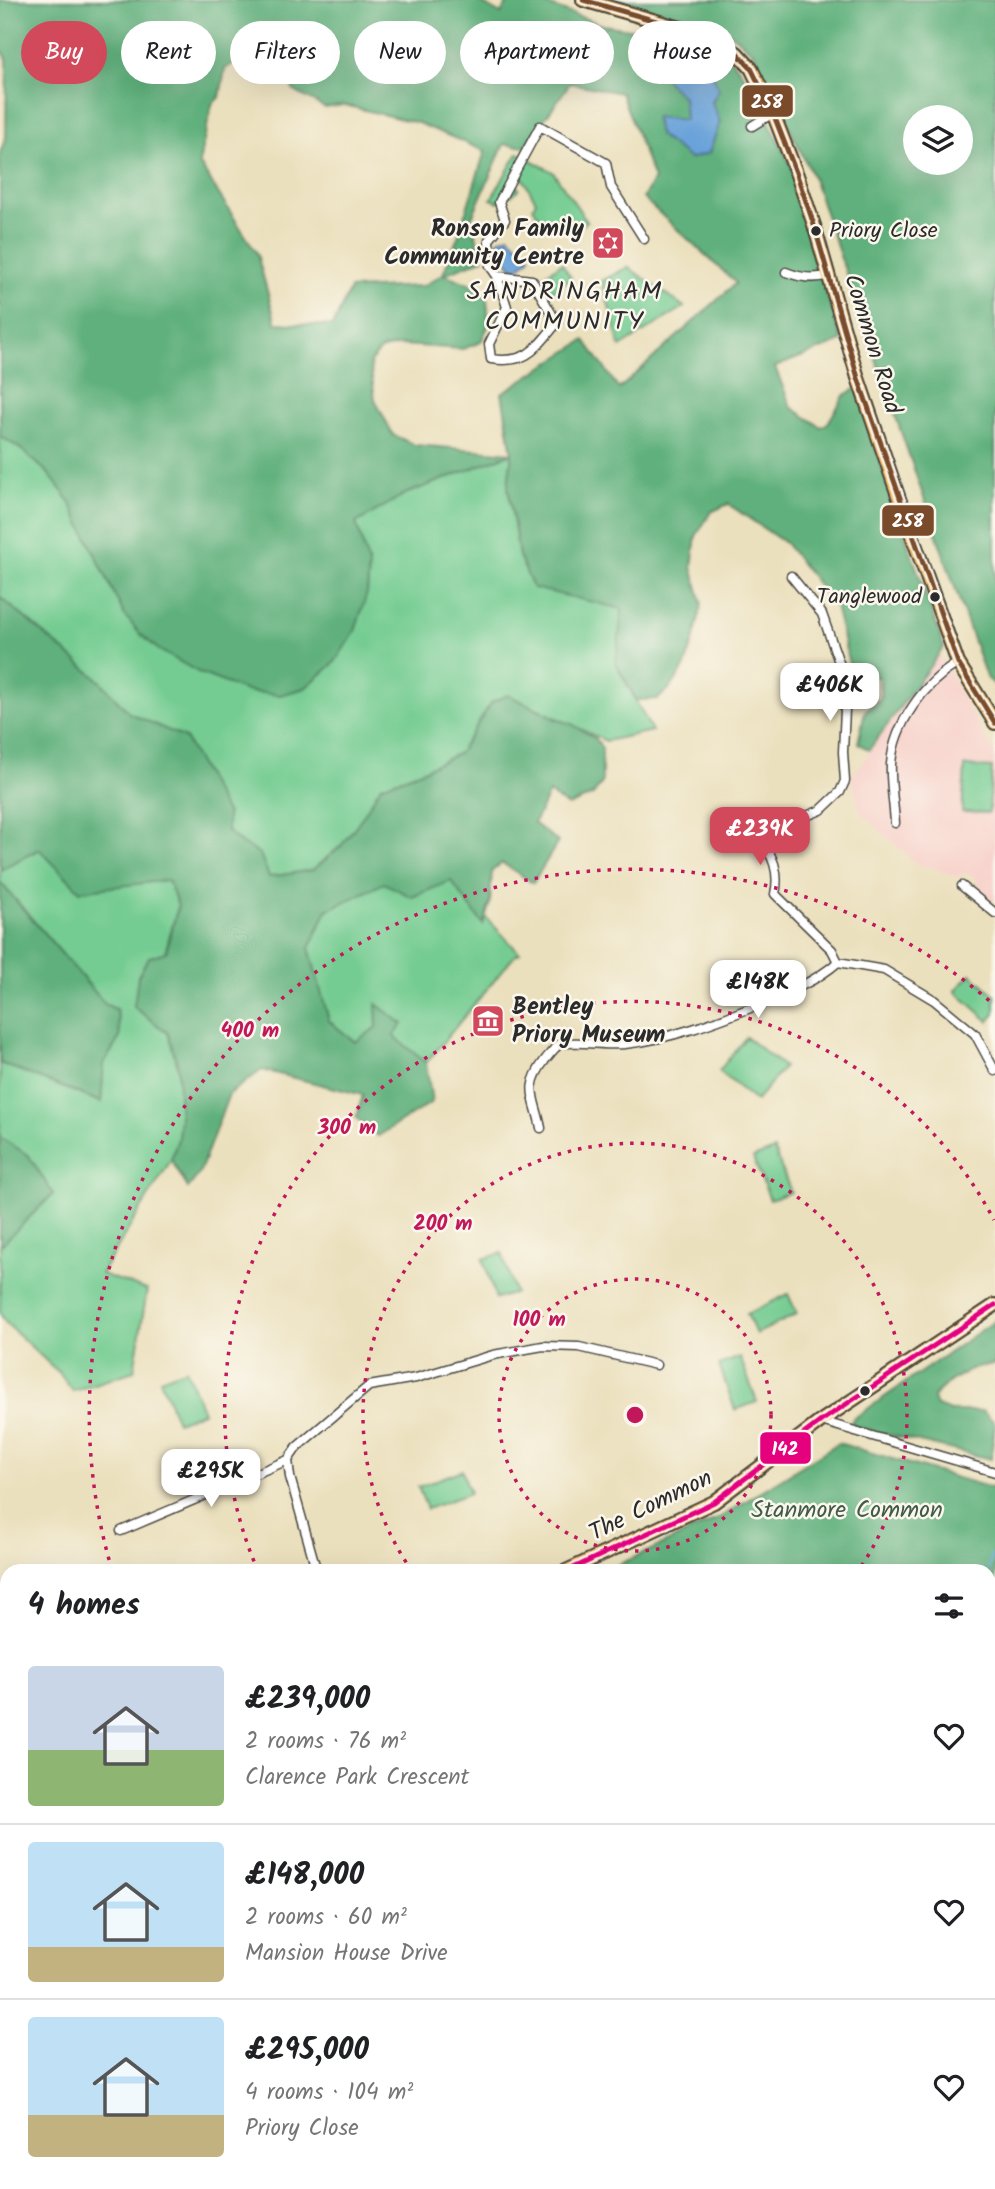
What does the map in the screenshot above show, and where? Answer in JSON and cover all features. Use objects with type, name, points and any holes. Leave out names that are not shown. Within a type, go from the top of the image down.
[{"type":"main road","name":"Common Road","points":[[583,0],[712,37],[737,53],[751,68],[773,113],[797,174],[858,378],[957,663],[995,723]]},
{"type":"main road","name":"The Common","points":[[581,1564],[714,1502],[821,1421],[995,1305]]},
{"type":"street","points":[[752,126],[773,113]]},
{"type":"street","points":[[497,276],[533,280],[557,323],[526,357],[509,361],[491,359],[489,344],[507,307],[497,276],[490,266],[489,240],[505,220],[499,202],[526,156],[540,125],[606,163],[611,187],[644,239]]},
{"type":"street","points":[[786,272],[809,278],[829,275]]},
{"type":"street","points":[[791,576],[822,614],[842,671],[846,688],[843,752],[845,781],[840,792],[821,810],[769,831],[760,838],[776,869],[778,883],[775,894],[832,950],[838,962]]},
{"type":"street","points":[[895,823],[891,762],[898,735],[911,707],[943,673],[957,663]]},
{"type":"street","points":[[962,886],[995,913]]},
{"type":"street","points":[[838,962],[884,970],[934,1000],[975,1034],[995,1071]]},
{"type":"street","points":[[541,1128],[531,1089],[533,1079],[548,1056],[561,1044],[626,1044],[691,1030],[801,986],[825,973],[838,962]]},
{"type":"street","points":[[121,1531],[288,1460],[297,1447],[369,1385],[416,1378],[493,1355],[543,1346],[579,1347],[656,1365]]},
{"type":"street","points":[[821,1421],[995,1472]]},
{"type":"street","points":[[288,1460],[290,1477],[315,1564]]},
{"type":"shaded area","points":[[939,655],[995,751],[995,902],[981,890],[972,875],[955,877],[937,869],[917,865],[860,812],[851,778]]},
{"type":"green space","points":[[0,0],[476,0],[501,14],[509,0],[534,0],[592,21],[460,21],[460,84],[569,84],[525,147],[504,144],[471,219],[483,259],[444,274],[470,284],[487,299],[489,324],[481,342],[463,349],[402,345],[382,349],[370,362],[375,400],[393,435],[415,445],[512,453],[405,494],[356,523],[369,565],[367,593],[355,631],[334,663],[305,688],[280,695],[246,691],[200,673],[159,650],[139,633],[124,614],[69,500],[47,472],[21,449],[0,436],[0,153],[6,137],[7,59],[0,47]],"holes":[[[230,21],[340,21],[340,84],[292,84],[293,90],[325,108],[344,105],[418,123],[485,151],[458,237],[443,274],[423,286],[350,289],[333,326],[276,323],[257,254],[199,163],[212,104],[220,97],[225,69],[230,66]]]},
{"type":"green space","points":[[611,0],[995,0],[995,685],[986,677],[812,175],[754,53],[736,38],[736,21],[698,21]]},
{"type":"green space","points":[[614,27],[628,29],[628,84],[736,84],[736,65],[754,91],[790,164],[808,213],[826,292],[842,341],[775,367],[791,407],[821,427],[828,423],[844,396],[857,388],[944,647],[869,750],[858,743],[865,711],[881,698],[879,677],[853,679],[835,606],[785,543],[728,504],[711,512],[696,536],[692,567],[702,603],[685,666],[672,686],[658,699],[637,700],[616,664],[622,609],[533,588],[519,556],[508,486],[512,453],[502,393],[585,340],[619,389],[736,283],[643,198],[654,179],[621,93],[575,84],[614,84]]},
{"type":"green space","points":[[518,153],[553,172],[587,221],[574,231],[541,220],[533,207],[536,201],[518,170],[508,189],[516,184],[519,189],[511,196],[506,191],[499,202],[491,199]]},
{"type":"green space","points":[[562,263],[571,278],[546,296],[536,281]]},
{"type":"green space","points":[[628,267],[684,307],[620,347],[602,281]]},
{"type":"green space","points":[[0,436],[37,461],[59,486],[90,539],[124,614],[367,593],[369,565],[356,523],[405,494],[512,453],[508,486],[519,556],[623,609],[616,664],[652,731],[606,741],[508,695],[492,702],[459,753],[381,786],[341,846],[312,870],[269,877],[260,854],[227,831],[226,814],[185,738],[129,713],[100,681],[0,597]]},
{"type":"green space","points":[[0,597],[100,681],[129,713],[185,738],[227,814],[227,831],[260,854],[269,877],[313,870],[341,846],[381,786],[459,753],[492,702],[508,695],[555,719],[572,724],[596,739],[602,749],[602,783],[593,795],[568,806],[549,793],[534,823],[558,842],[533,883],[502,863],[492,871],[490,903],[483,924],[451,881],[412,897],[384,883],[327,910],[309,948],[329,1021],[355,1042],[377,1027],[376,1004],[403,1024],[394,1036],[426,1063],[432,1102],[378,1136],[356,1118],[363,1095],[262,1070],[229,1094],[199,1174],[188,1188],[171,1160],[178,1139],[180,1119],[178,1067],[168,1033],[134,1007],[138,976],[149,957],[166,952],[178,906],[168,880],[80,891],[39,849],[0,870]]},
{"type":"green space","points":[[965,766],[992,768],[989,813],[962,812]]},
{"type":"green space","points":[[40,849],[80,890],[168,880],[178,906],[165,952],[134,1007],[168,1033],[178,1067],[178,1139],[171,1160],[101,1274],[147,1290],[134,1371],[73,1391],[59,1373],[6,1323],[0,1313],[0,1246],[53,1194],[29,1156],[0,1137],[0,1063],[101,1102],[104,1063],[120,1037],[117,1010],[105,1004],[0,882],[0,870]]},
{"type":"green space","points":[[382,877],[451,881],[520,953],[515,955],[426,1063],[390,1034],[355,1042],[329,1021],[309,948],[327,910]]},
{"type":"green space","points":[[0,882],[105,1004],[117,1010],[120,1037],[104,1063],[101,1102],[0,1063]]},
{"type":"green space","points":[[971,974],[995,995],[995,1014],[989,1021],[955,991]]},
{"type":"green space","points":[[746,1037],[784,1067],[756,1101],[719,1071]]},
{"type":"green space","points":[[0,1137],[29,1156],[53,1194],[0,1246]]},
{"type":"green space","points":[[774,1150],[791,1192],[770,1200],[753,1158]]},
{"type":"green space","points":[[502,1253],[515,1293],[496,1299],[483,1259]]},
{"type":"green space","points":[[788,1294],[797,1314],[756,1334],[747,1314]]},
{"type":"green space","points":[[995,1321],[995,1364],[977,1367],[961,1374],[933,1397],[935,1405],[950,1411],[983,1411],[995,1423],[991,1459],[856,1427],[851,1423],[853,1419]]},
{"type":"green space","points":[[740,1357],[757,1402],[735,1410],[719,1365]]},
{"type":"green space","points":[[186,1369],[203,1412],[177,1422],[160,1379]]},
{"type":"green space","name":"Stanmore Common","points":[[838,1443],[995,1489],[995,1564],[620,1564],[716,1520]]},
{"type":"green space","points":[[462,1470],[470,1493],[427,1509],[418,1487]]},
{"type":"water","points":[[670,84],[717,84],[719,90],[712,102],[720,122],[709,153],[690,159],[659,135],[655,117],[685,120],[683,97]]},
{"type":"water","points":[[509,236],[530,256],[517,269],[495,248],[498,240]]},
{"type":"waterway","points":[[990,1564],[992,1555]]},
{"type":"transit line","name":"258","points":[[583,0],[712,37],[737,53],[751,68],[773,113],[797,175],[858,378],[958,663],[995,723]]},
{"type":"transit line","name":"142","points":[[582,1564],[714,1502],[821,1421],[995,1305]]},
{"type":"place","name":"Priory Close","points":[[816,231]]},
{"type":"place","name":"Ronson Family Community Centre","points":[[608,243]]},
{"type":"place","name":"Tanglewood","points":[[935,597]]},
{"type":"place","name":"Bentley Priory Museum","points":[[488,1021]]},
{"type":"district","name":"SANDRINGHAM COMMUNITY","points":[[565,307]]}]
